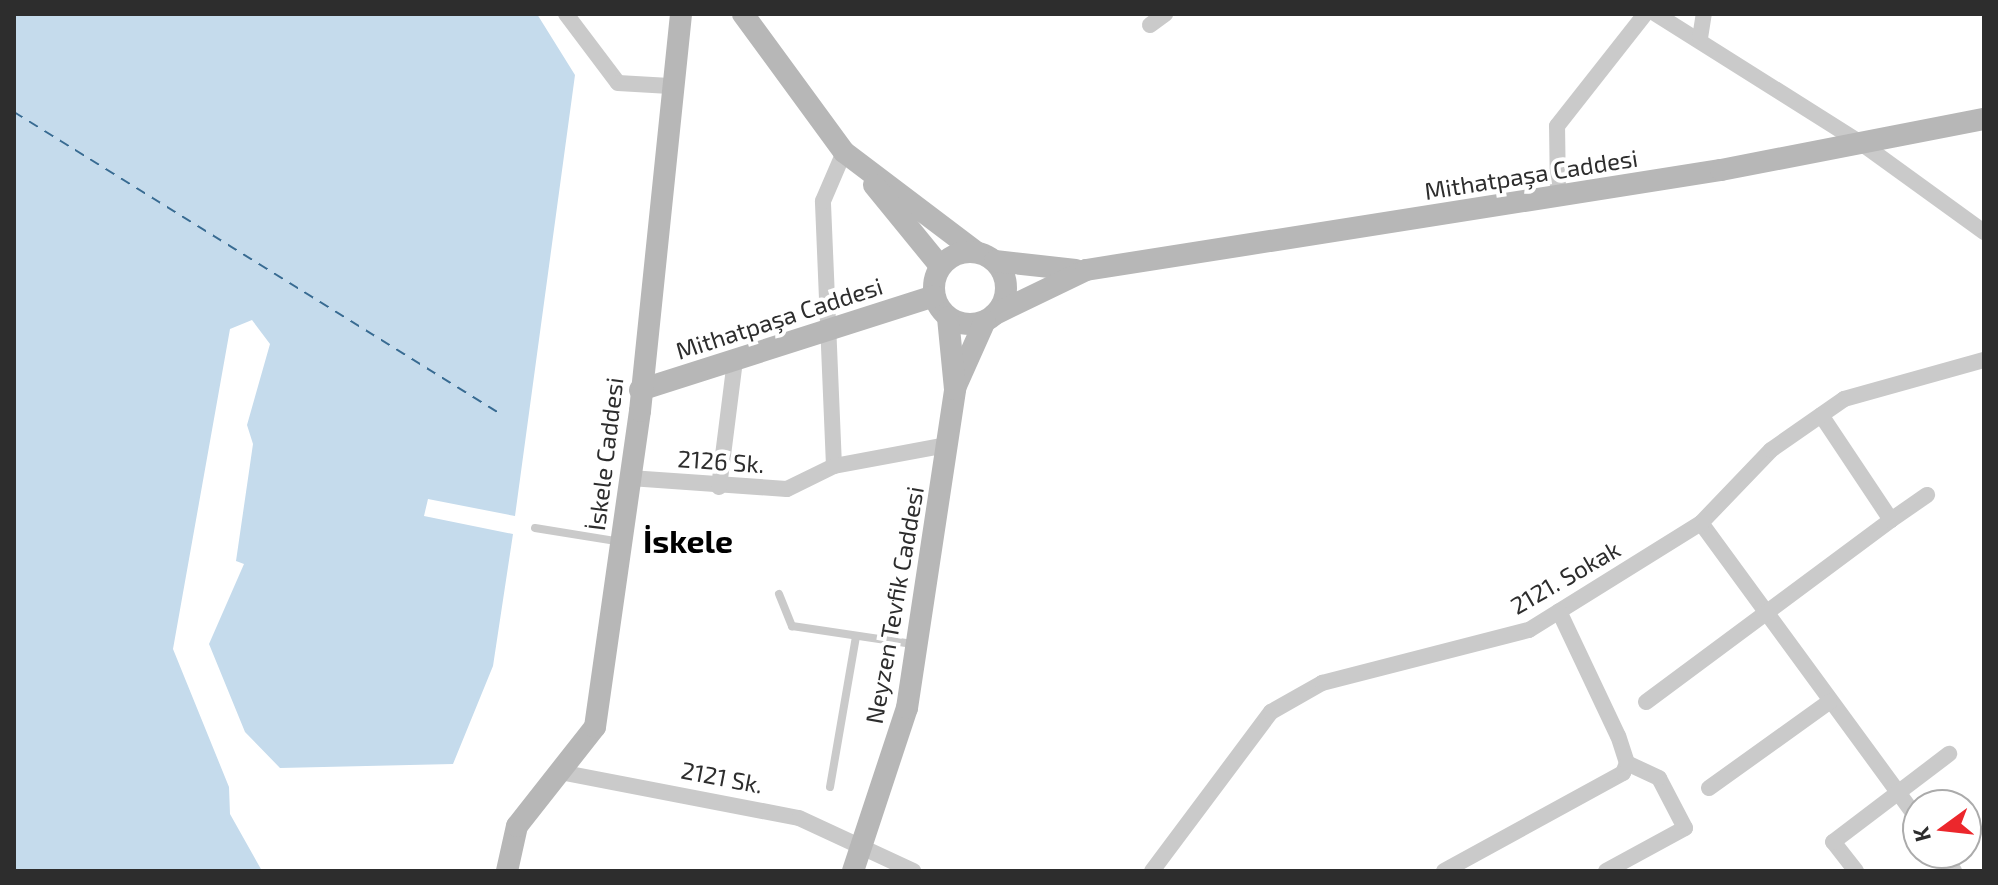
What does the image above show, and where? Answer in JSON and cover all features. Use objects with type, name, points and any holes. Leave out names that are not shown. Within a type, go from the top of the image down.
[{"type":"street","points":[[566,14],[618,89],[670,86]]},
{"type":"street","name":"İskele Caddesi","points":[[507,871],[517,826],[565,773],[595,727],[630,478],[670,86],[681,14]]},
{"type":"street","points":[[743,14],[844,152],[985,256],[1006,294],[990,318],[955,389]]},
{"type":"street","points":[[1150,25],[1165,14]]},
{"type":"street","points":[[1558,195],[1557,126],[1645,14]]},
{"type":"street","points":[[1656,14],[1700,38],[1861,143],[1984,232]]},
{"type":"street","points":[[1700,38],[1704,14]]},
{"type":"street","name":"Mithatpaşa Caddesi","points":[[1086,270],[1558,195],[1984,119]]},
{"type":"street","points":[[834,466],[823,201],[844,152]]},
{"type":"street","points":[[862,168],[940,266],[934,296],[948,317],[955,389]]},
{"type":"street","points":[[940,266],[985,256],[1086,270]]},
{"type":"street","points":[[948,317],[990,318],[1086,270]]},
{"type":"street","name":"Mithatpaşa Caddesi","points":[[640,390],[934,296]]},
{"type":"street","name":"2121. Sokak","points":[[1152,871],[1271,712],[1322,683],[1529,630],[1701,523],[1771,450],[1844,399],[1984,360]]},
{"type":"street","points":[[719,487],[735,361]]},
{"type":"street","name":"Neyzen Tevfik Caddesi","points":[[853,871],[865,843],[907,708],[955,389]]},
{"type":"street","points":[[1821,415],[1891,520]]},
{"type":"street","name":"2126 Sk.","points":[[630,478],[719,487],[787,489],[834,466],[946,445]]},
{"type":"street","points":[[1646,702],[1927,495]]},
{"type":"street","points":[[1701,523],[1764,616],[1902,797]]},
{"type":"street","points":[[1559,611],[1627,763],[1659,778],[1685,828],[1606,871]]},
{"type":"street","points":[[1709,788],[1829,702]]},
{"type":"street","points":[[1856,871],[1833,842],[1949,754]]},
{"type":"street","points":[[1444,871],[1605,788],[1627,763]]},
{"type":"street","name":"2121 Sk.","points":[[565,773],[799,818],[865,843]]},
{"type":"street","points":[[865,843],[913,871]]},
{"type":"lane","points":[[535,528],[621,542]]},
{"type":"lane","points":[[779,594],[792,626],[918,644]]},
{"type":"lane","points":[[830,787],[856,636]]},
{"type":"water","points":[[14,14],[537,14],[575,75],[515,516],[428,499],[424,516],[513,534],[493,666],[453,764],[280,768],[245,732],[209,644],[244,564],[236,561],[253,444],[247,425],[270,344],[252,320],[230,329],[173,649],[229,787],[230,814],[262,871],[14,871]]},
{"type":"ferry route","points":[[14,112],[499,413]]},
{"type":"district","name":"İskele","points":[[688,540]]}]
